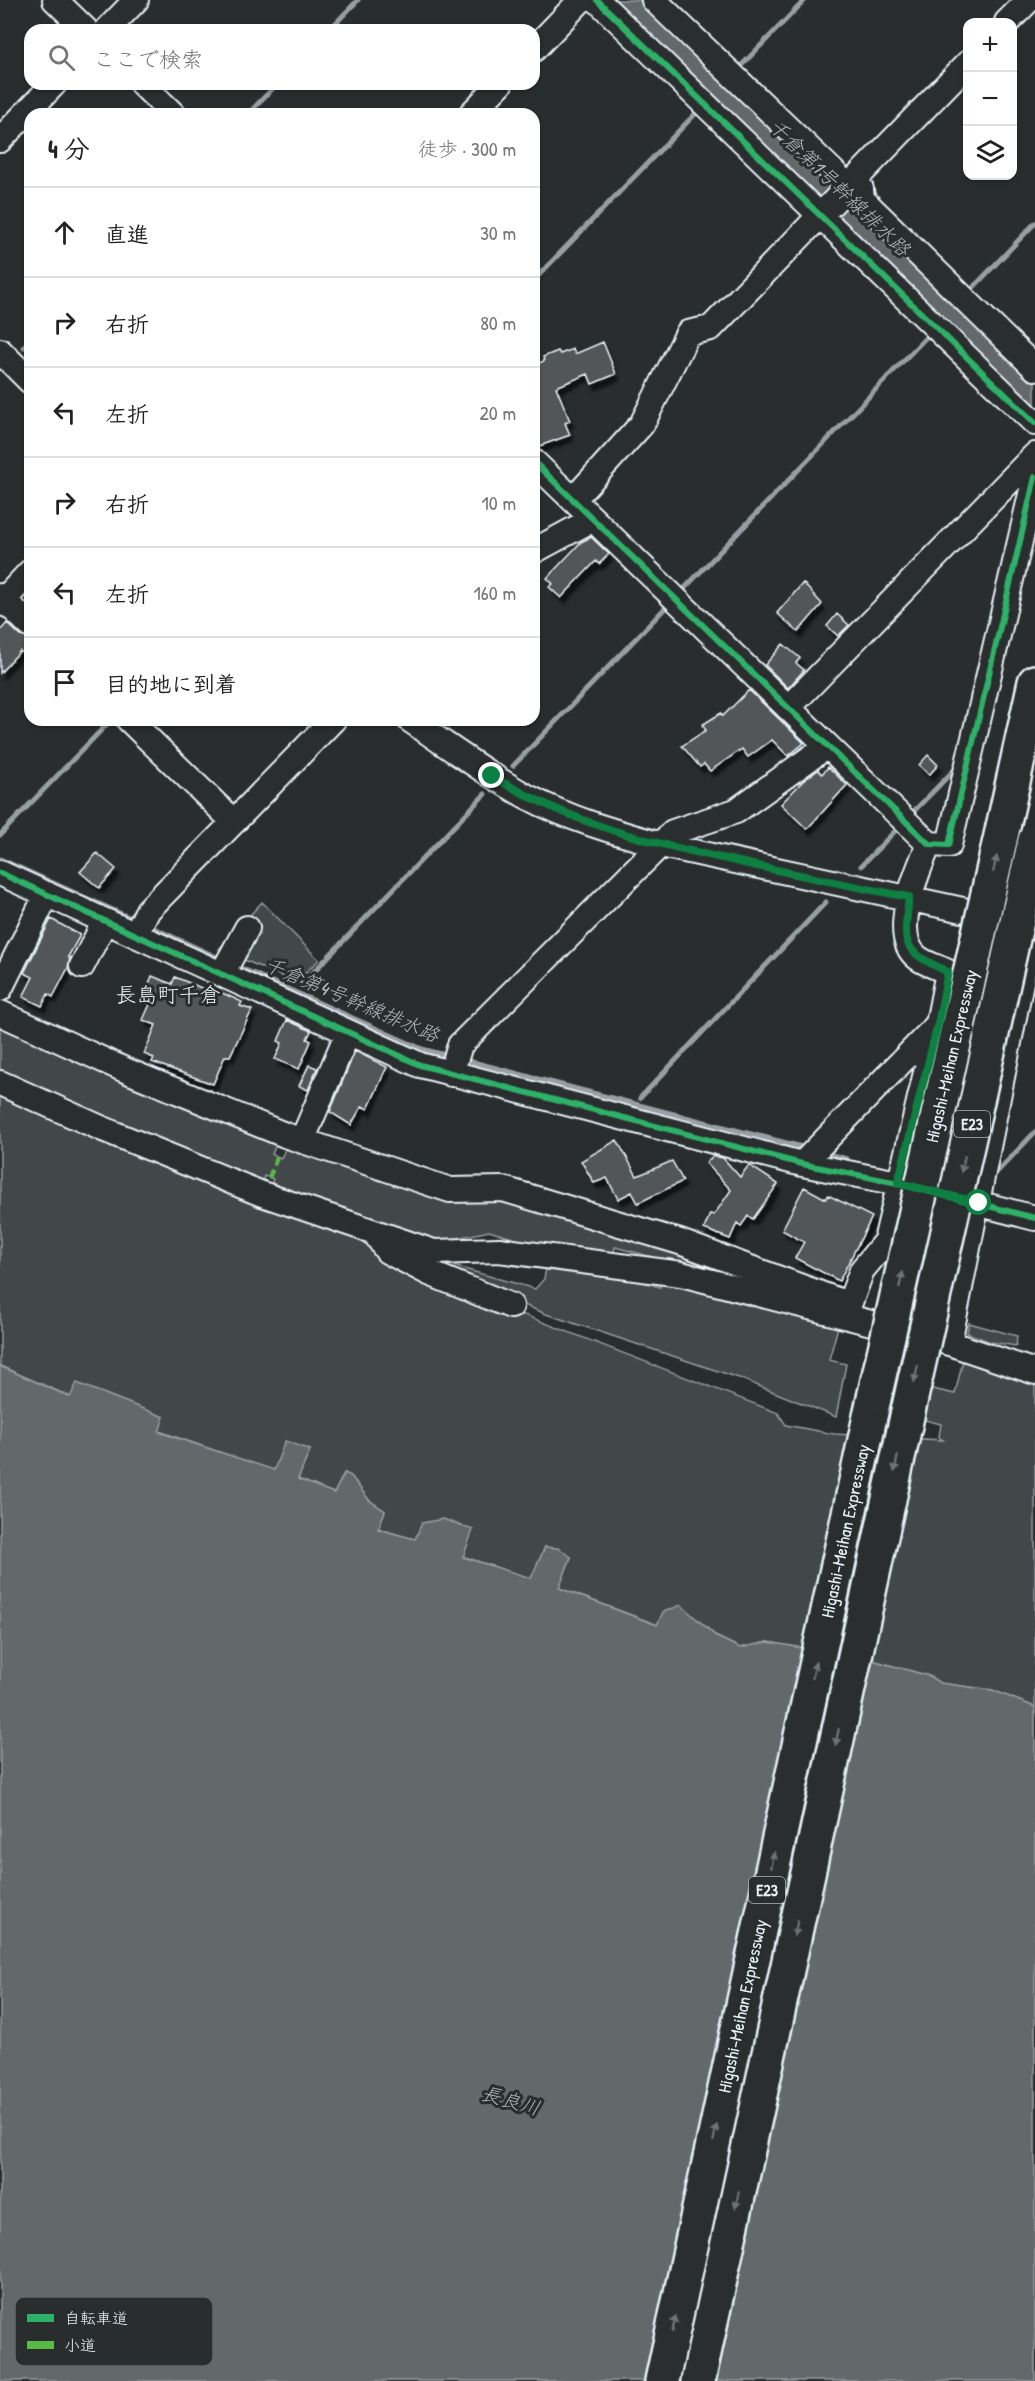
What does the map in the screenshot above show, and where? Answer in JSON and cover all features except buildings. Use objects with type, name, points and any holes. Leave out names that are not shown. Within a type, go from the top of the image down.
[{"type":"highway","name":"Higashi-Meihan Expressway","points":[[662,2381],[839,1555],[1035,682]]},
{"type":"highway","name":"Higashi-Meihan Expressway","points":[[698,2381],[1035,840]]},
{"type":"street","points":[[55,0],[80,24]]},
{"type":"street","points":[[113,24],[136,0]]},
{"type":"street","points":[[540,43],[581,0]]},
{"type":"street","points":[[597,0],[823,214],[1035,423]]},
{"type":"street","points":[[654,0],[847,188],[861,189],[862,199],[1035,368]]},
{"type":"street","points":[[1011,18],[1029,0]]},
{"type":"street","points":[[573,500],[642,424],[688,333],[711,328],[963,68]]},
{"type":"street","points":[[31,108],[48,90]]},
{"type":"street","points":[[148,90],[167,108]]},
{"type":"street","points":[[477,108],[494,90]]},
{"type":"street","points":[[0,140],[24,115]]},
{"type":"street","points":[[0,351],[24,375]]},
{"type":"street","points":[[788,708],[1035,455]]},
{"type":"street","points":[[540,468],[929,844],[949,845],[1035,477]]},
{"type":"street","points":[[540,548],[593,519]]},
{"type":"street","points":[[24,578],[1,600],[24,620]]},
{"type":"street","points":[[135,726],[234,822]]},
{"type":"street","points":[[140,926],[234,822],[327,726]]},
{"type":"street","points":[[419,726],[535,801],[582,821],[661,845],[1000,918],[1035,910]]},
{"type":"street","points":[[454,1063],[460,1044],[673,832],[736,811],[827,746]]},
{"type":"street","points":[[929,844],[909,897],[904,937],[916,957],[948,972],[1031,951],[949,1343]]},
{"type":"street","points":[[0,873],[105,921],[140,926],[226,966],[348,1032],[420,1065],[454,1063],[810,1155],[898,1183],[1035,1218]]},
{"type":"street","points":[[0,989],[47,894]]},
{"type":"street","points":[[82,966],[105,921]]},
{"type":"street","points":[[226,966],[247,928]]},
{"type":"street","points":[[848,1310],[862,1270],[886,1241],[898,1183],[938,1024],[948,972]]},
{"type":"street","points":[[0,1013],[125,1070],[302,1141],[450,1190],[503,1189],[680,1242],[848,1310],[1035,1372]]},
{"type":"street","points":[[810,1155],[938,1024]]},
{"type":"street","points":[[302,1141],[348,1032]]},
{"type":"street","points":[[0,1083],[103,1129],[262,1194],[434,1252],[499,1250],[681,1274],[848,1310]]},
{"type":"street","points":[[374,1231],[387,1251],[429,1273],[511,1306]]},
{"type":"street","points":[[949,1343],[992,1346],[1035,1354]]},
{"type":"shaded area","points":[[262,902],[319,960],[295,982],[219,949]]},
{"type":"shaded area","points":[[0,1020],[278,1140],[272,1154],[281,1158],[288,1143],[503,1194],[825,1303],[615,1247],[613,1257],[549,1249],[489,1231],[435,1243],[270,1187],[273,1179],[264,1176],[262,1184],[106,1120],[0,1072]]},
{"type":"shaded area","points":[[0,1092],[343,1233],[452,1287],[778,1413],[786,1425],[834,1434],[943,1440],[939,1437],[941,1424],[921,1419],[928,1388],[955,1394],[963,1360],[1035,1382],[1035,1707],[992,1690],[939,1683],[929,1676],[872,1660],[768,1642],[740,1648],[717,1637],[697,1619],[663,1612],[658,1625],[559,1588],[571,1557],[545,1547],[531,1579],[378,1528],[385,1511],[369,1500],[351,1476],[344,1473],[334,1494],[298,1479],[310,1450],[274,1471],[159,1431],[163,1417],[139,1408],[71,1397],[0,1366]]},
{"type":"shaded area","points":[[404,1252],[535,1289],[544,1279],[547,1264],[623,1276],[660,1287],[662,1278],[839,1323],[829,1360],[846,1364],[836,1417],[739,1378],[546,1314],[403,1255]]},
{"type":"shaded area","points":[[969,1323],[1017,1336],[1016,1346],[991,1342],[967,1333]]},
{"type":"water","points":[[610,0],[639,0],[1035,382],[1035,412]]},
{"type":"water","name":"長良川","points":[[0,1366],[70,1397],[77,1383],[164,1417],[159,1432],[274,1470],[285,1441],[310,1450],[298,1479],[334,1493],[345,1473],[351,1476],[369,1500],[385,1511],[378,1529],[415,1539],[422,1523],[443,1519],[473,1530],[463,1557],[531,1578],[545,1547],[558,1548],[571,1557],[559,1588],[657,1625],[663,1612],[681,1605],[717,1637],[740,1648],[768,1642],[872,1660],[929,1676],[940,1683],[992,1690],[1035,1707],[1035,2381],[0,2381]]},
{"type":"waterway","points":[[335,24],[358,0]]},
{"type":"waterway","points":[[738,69],[805,0]]},
{"type":"waterway","points":[[254,108],[271,90]]},
{"type":"waterway","points":[[540,274],[700,109]]},
{"type":"waterway","points":[[970,291],[1035,223]]},
{"type":"waterway","points":[[681,592],[931,332]]},
{"type":"waterway","points":[[513,766],[668,605]]},
{"type":"waterway","points":[[0,835],[105,726]]},
{"type":"waterway","points":[[912,813],[959,765]]},
{"type":"waterway","points":[[301,985],[485,794]]},
{"type":"waterway","points":[[861,866],[897,829]]},
{"type":"waterway","name":"千倉第4号幹線排水路","points":[[0,859],[135,920]]},
{"type":"waterway","points":[[640,1098],[826,902]]},
{"type":"waterway","name":"千倉第4号幹線排水路","points":[[147,925],[223,960]]},
{"type":"waterway","name":"千倉第4号幹線排水路","points":[[234,965],[422,1049],[449,1056]]},
{"type":"waterway","name":"千倉第4号幹線排水路","points":[[461,1059],[806,1148]]},
{"type":"waterway","name":"千倉第4号幹線排水路","points":[[996,1173],[1035,1132]]},
{"type":"waterway","name":"千倉第4号幹線排水路","points":[[824,1153],[847,1159]]},
{"type":"marked path","points":[[269,1178],[277,1157]]},
{"type":"cycle path","points":[[597,0],[1035,423]]},
{"type":"cycle path","points":[[540,468],[929,844],[949,845],[1035,477]]},
{"type":"cycle path","points":[[0,873],[420,1065],[802,1164],[898,1183],[1035,1218]]},
{"type":"district","name":"長島町千倉","points":[[168,994]]},
{"type":"route","points":[[492,776],[563,814],[610,831],[661,845],[909,897],[904,937],[916,957],[948,972],[938,1024],[898,1183],[979,1203]]},
{"type":"water label","name":"千倉第1号幹線排水路","points":[[840,187]]}]
